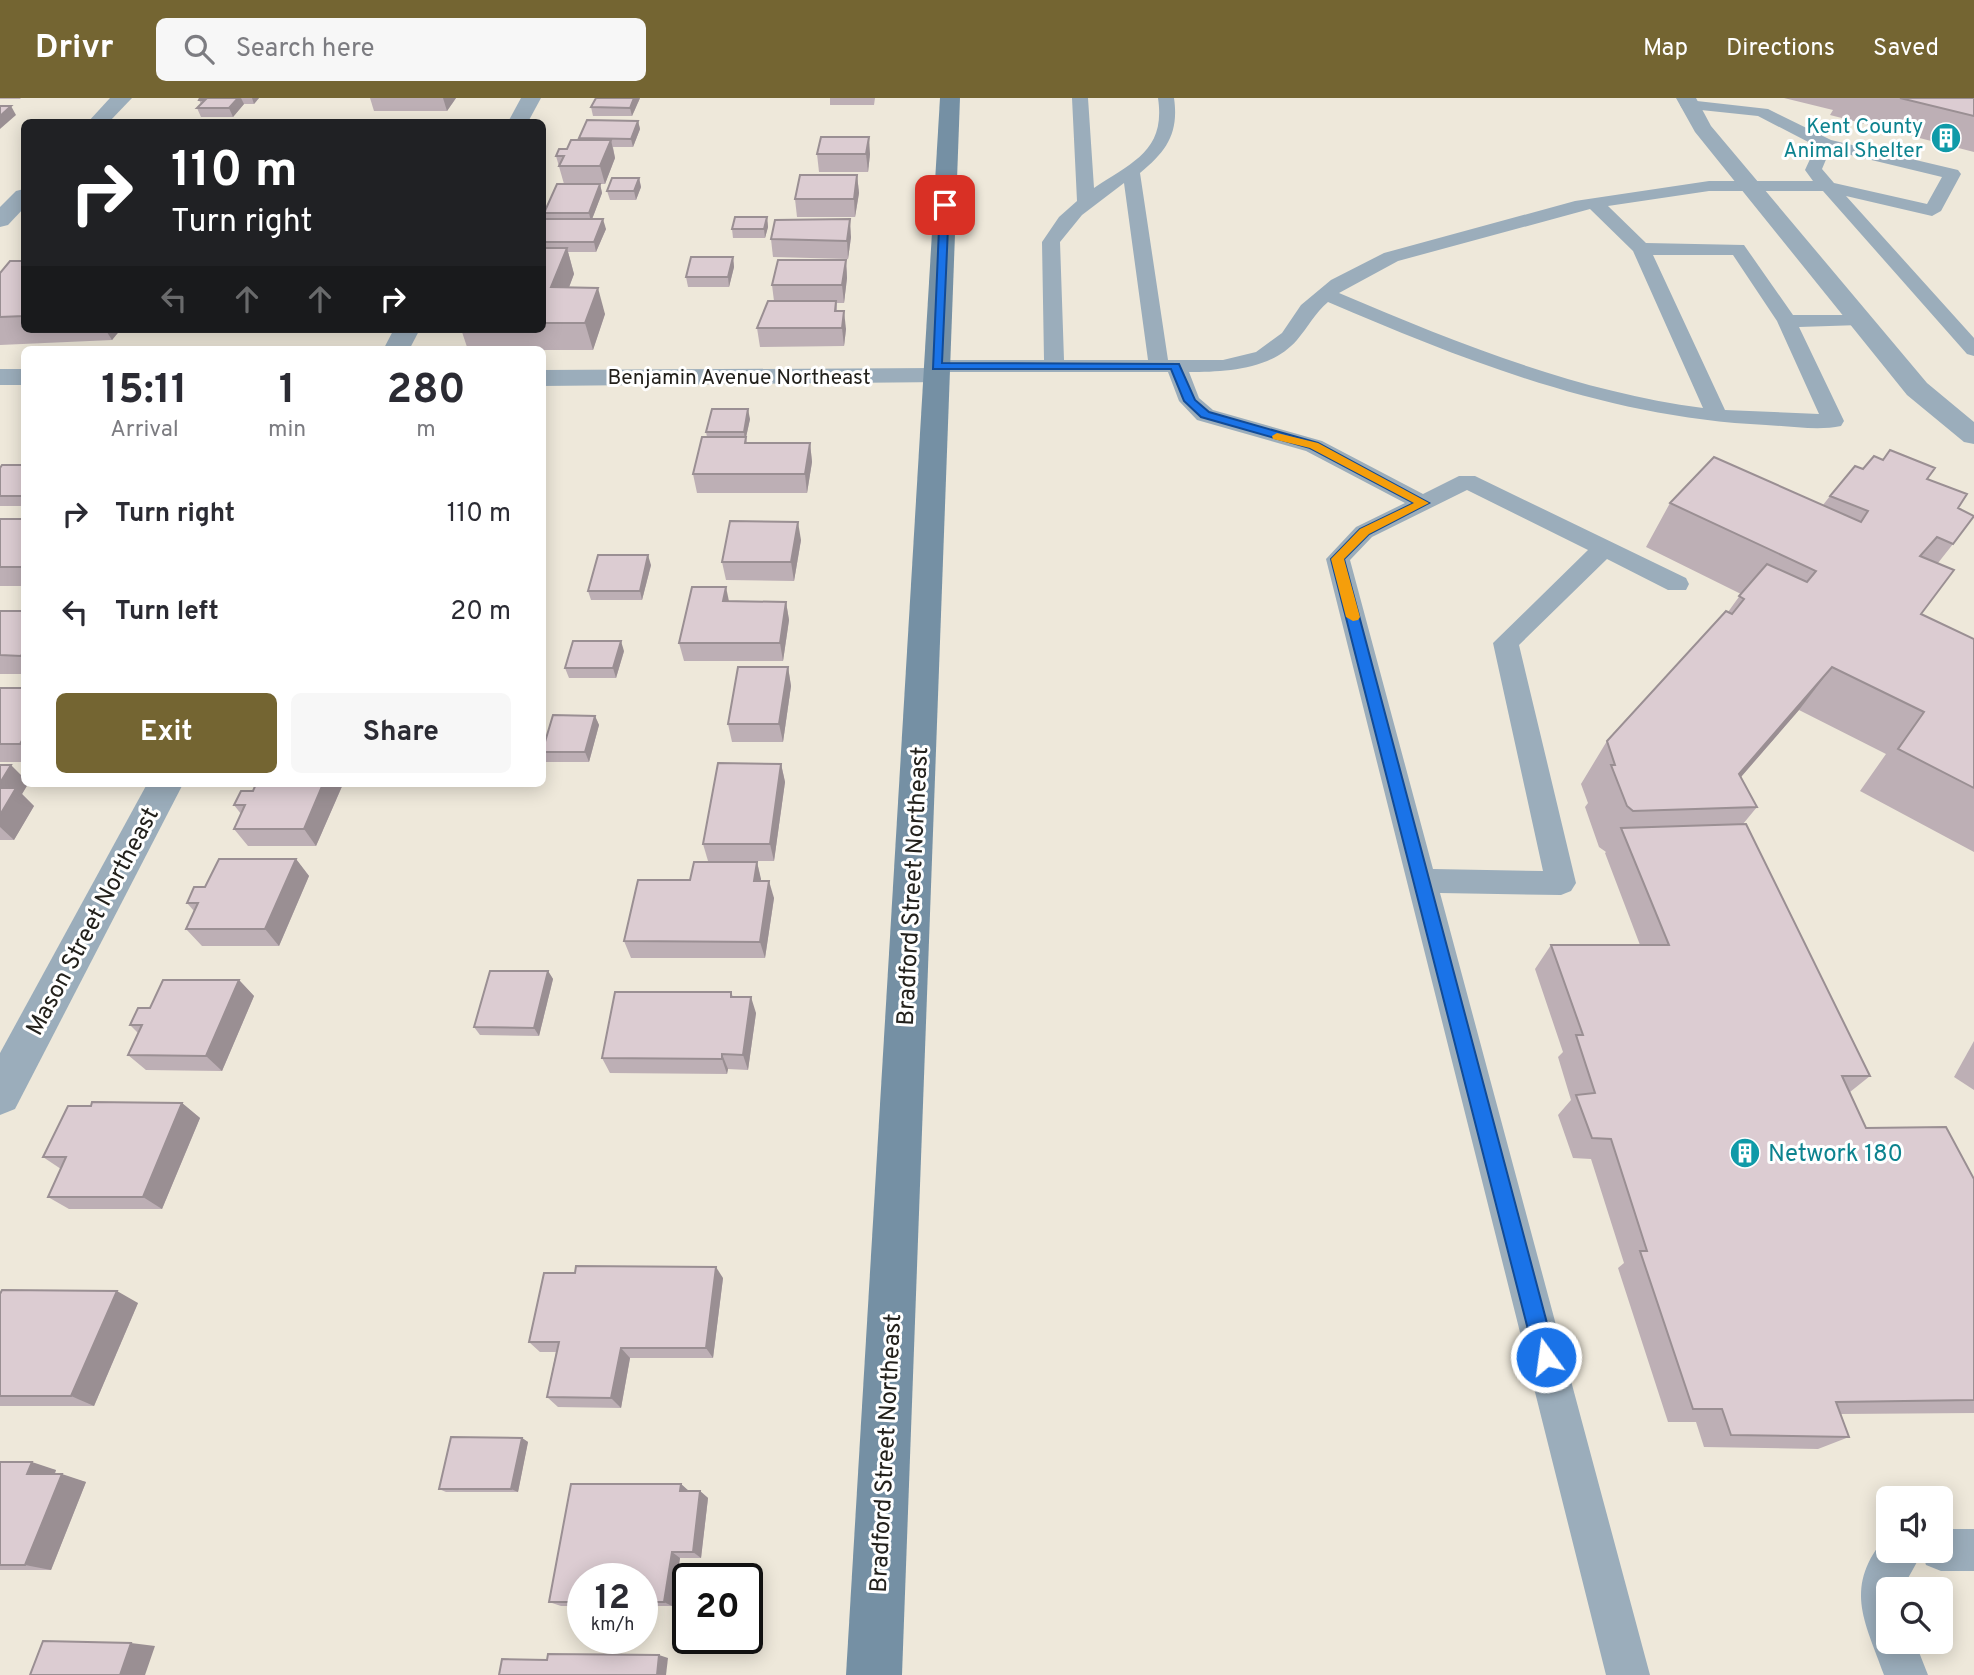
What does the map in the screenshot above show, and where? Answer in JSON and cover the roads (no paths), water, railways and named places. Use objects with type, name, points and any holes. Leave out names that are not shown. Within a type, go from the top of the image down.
[{"type":"street","points":[[101,119],[122,98]]},
{"type":"street","points":[[520,119],[531,98]]},
{"type":"street","name":"Bradford Street Northeast","points":[[874,1675],[950,98]]},
{"type":"street","points":[[1687,102],[1702,128],[1917,389],[1974,436]]},
{"type":"street","points":[[0,220],[21,199]]},
{"type":"street","name":"Benjamin Avenue Northeast","points":[[546,378],[936,371]]},
{"type":"street","points":[[0,377],[21,377]]},
{"type":"street","name":"Mason Street Northeast","points":[[0,1095],[163,787]]},
{"type":"lane","points":[[1080,98],[1086,202]]},
{"type":"lane","points":[[1054,366],[1051,242],[1055,234],[1086,202],[1149,157],[1171,123],[1166,98]]},
{"type":"lane","points":[[936,371],[1054,366],[1223,366],[1263,356],[1289,337],[1308,309],[1338,284],[1391,257],[1594,203],[1709,186],[1826,187],[1932,211],[1952,174],[1825,144],[1762,112],[1687,102]]},
{"type":"lane","points":[[1825,144],[1813,170],[1974,350]]},
{"type":"lane","points":[[1131,171],[1167,366],[1190,401],[1205,415],[1314,446],[1423,503]]},
{"type":"lane","points":[[1594,203],[1641,249],[1717,415]]},
{"type":"lane","points":[[1326,294],[1422,336],[1538,376],[1638,404],[1717,415],[1833,421],[1787,321],[1738,249],[1641,249]]},
{"type":"lane","points":[[1787,321],[1860,319]]},
{"type":"lane","points":[[1628,1675],[1338,559],[1364,532],[1467,481],[1677,584]]},
{"type":"lane","points":[[1422,881],[1560,883],[1506,643],[1604,548]]},
{"type":"lane","points":[[1953,1550],[1974,1550]]},
{"type":"lane","points":[[1898,1654],[1906,1675]]},
{"type":"place","name":"Kent County Animal Shelter","points":[[1946,138]]},
{"type":"place","name":"Network 180","points":[[1745,1153]]}]
